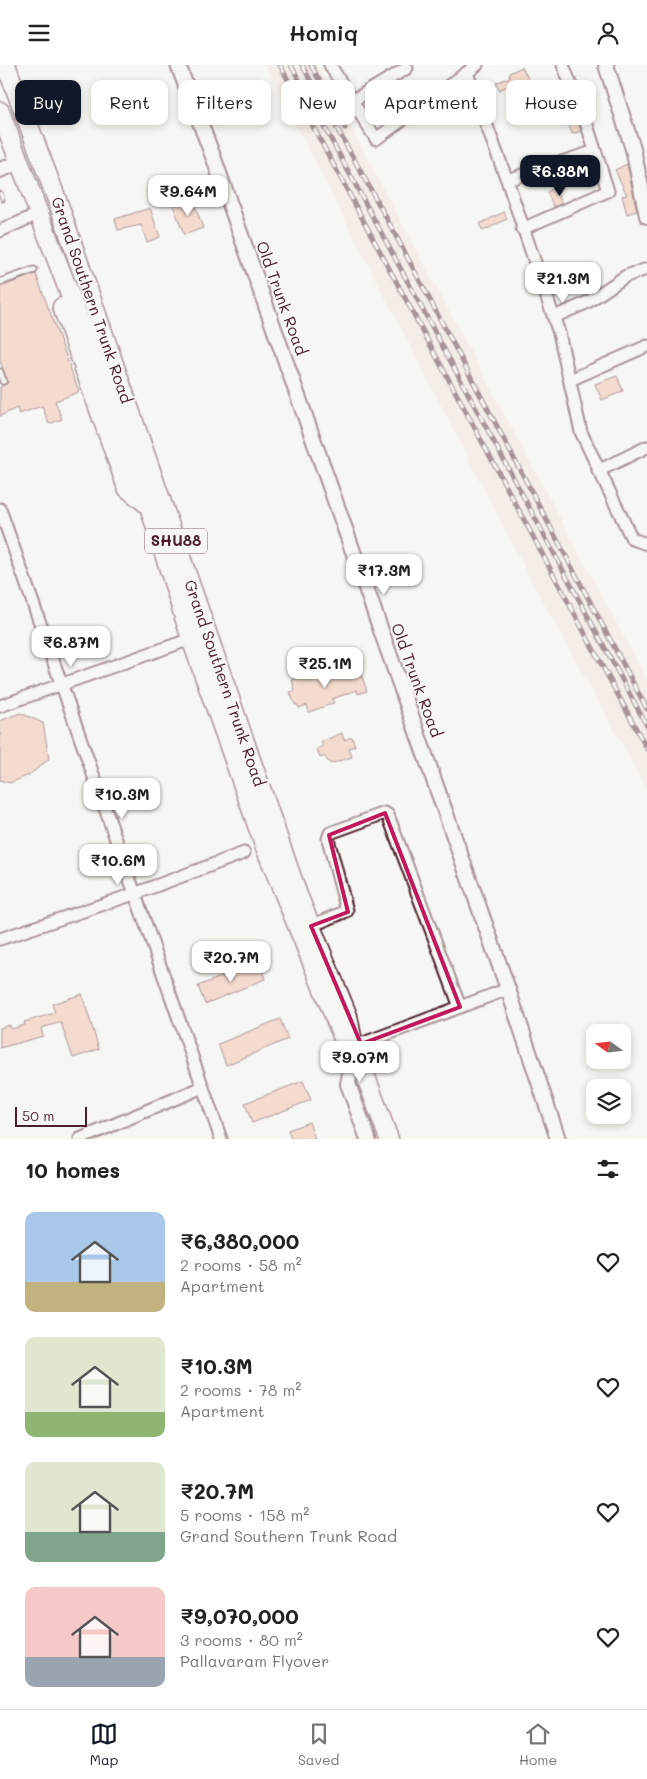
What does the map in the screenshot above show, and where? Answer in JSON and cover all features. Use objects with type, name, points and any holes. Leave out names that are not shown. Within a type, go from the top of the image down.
[{"type":"main road","name":"Grand Southern Trunk Road","points":[[6,65],[59,205],[311,926],[348,1016]]},
{"type":"main road","name":"SHU88","points":[[0,111],[150,507]]},
{"type":"main road","points":[[0,139],[5,168],[30,218],[128,488],[150,507]]},
{"type":"main road","name":"Grand Southern Trunk Road","points":[[150,507],[190,639],[264,845],[352,1062]]},
{"type":"main road","name":"SHU88","points":[[348,1016],[353,1042],[379,1139]]},
{"type":"main road","name":"SHU88","points":[[352,1062],[363,1081],[389,1139]]},
{"type":"street","name":"Old Trunk Road","points":[[178,65],[214,159],[508,989],[558,1139]]},
{"type":"street","points":[[330,65],[339,80]]},
{"type":"street","points":[[355,106],[376,139],[477,65]]},
{"type":"street","points":[[522,229],[608,191],[563,65]]},
{"type":"street","points":[[606,65],[633,149],[647,216]]},
{"type":"street","points":[[355,99],[407,68]]},
{"type":"street","points":[[467,73],[507,180],[522,229],[554,317],[581,432],[632,539],[647,545]]},
{"type":"street","points":[[507,180],[595,151]]},
{"type":"street","points":[[0,231],[30,218]]},
{"type":"street","points":[[554,317],[586,303],[626,276],[647,269]]},
{"type":"street","points":[[570,380],[647,346]]},
{"type":"street","points":[[598,471],[647,447]]},
{"type":"street","points":[[0,509],[60,685],[221,1139]]},
{"type":"street","points":[[0,706],[190,639]]},
{"type":"street","points":[[311,926],[347,911],[328,839],[330,833],[385,813],[388,815],[460,1007]]},
{"type":"street","points":[[0,939],[134,894],[244,853]]},
{"type":"street","points":[[361,1045],[508,989]]},
{"type":"street","points":[[348,1016],[361,1045],[396,1139]]},
{"type":"street","points":[[352,1062],[348,1085],[368,1139]]},
{"type":"street","points":[[80,1139],[203,1087]]},
{"type":"lane","points":[[0,283],[34,270]]},
{"type":"lane","points":[[0,372],[3,381]]},
{"type":"highlighted area","points":[[385,813],[460,1007],[361,1044],[311,926],[348,912],[329,835]]},
{"type":"shaded area","points":[[265,65],[317,65],[325,80],[281,80],[281,96]]},
{"type":"shaded area","points":[[296,125],[349,125],[647,680],[647,790],[532,582]]},
{"type":"building","points":[[522,67],[529,80],[506,80],[506,87],[499,90],[496,83],[510,77],[509,73]]},
{"type":"building","points":[[569,125],[579,125],[581,131],[572,134]]},
{"type":"building","points":[[627,164],[637,211],[627,214],[622,196],[627,195],[615,170]]},
{"type":"building","points":[[554,188],[562,203],[554,207],[547,192]]},
{"type":"building","points":[[192,198],[203,228],[184,235],[173,205]]},
{"type":"building","points":[[150,208],[160,237],[147,242],[141,225],[118,230],[115,219]]},
{"type":"building","points":[[504,212],[507,219],[483,231],[479,224]]},
{"type":"building","points":[[36,274],[79,392],[55,401],[62,419],[49,424],[42,406],[19,414],[17,408],[0,416],[0,387],[8,383],[0,361],[0,287]]},
{"type":"building","points":[[617,376],[623,391],[602,400],[595,384]]},
{"type":"building","points":[[359,668],[367,691],[358,694],[357,690],[332,699],[334,703],[309,712],[307,705],[299,708],[297,704],[295,705],[290,692],[295,691],[292,680],[320,670],[324,680]]},
{"type":"building","points":[[20,713],[43,723],[49,759],[29,775],[10,783],[0,780],[0,721]]},
{"type":"building","points":[[342,733],[344,740],[352,737],[355,746],[349,748],[352,757],[330,764],[324,756],[320,758],[317,749],[323,746],[321,742]]},
{"type":"building","points":[[259,962],[265,979],[205,1004],[198,986]]},
{"type":"building","points":[[82,994],[99,1049],[73,1058],[61,1023],[41,1028],[43,1036],[0,1048],[0,1028],[10,1025],[11,1029],[25,1025],[24,1022],[55,1013],[52,1004]]},
{"type":"building","points":[[280,1019],[288,1039],[226,1065],[218,1044]]},
{"type":"building","points":[[303,1081],[311,1100],[252,1123],[245,1103]]},
{"type":"building","points":[[309,1122],[315,1139],[291,1139],[288,1130]]},
{"type":"railway","points":[[280,65],[647,749]]},
{"type":"railway","points":[[291,65],[647,726]]},
{"type":"railway","points":[[302,65],[388,221],[647,709]]},
{"type":"railway","points":[[311,65],[345,128]]},
{"type":"railway","points":[[0,192],[3,200]]}]
